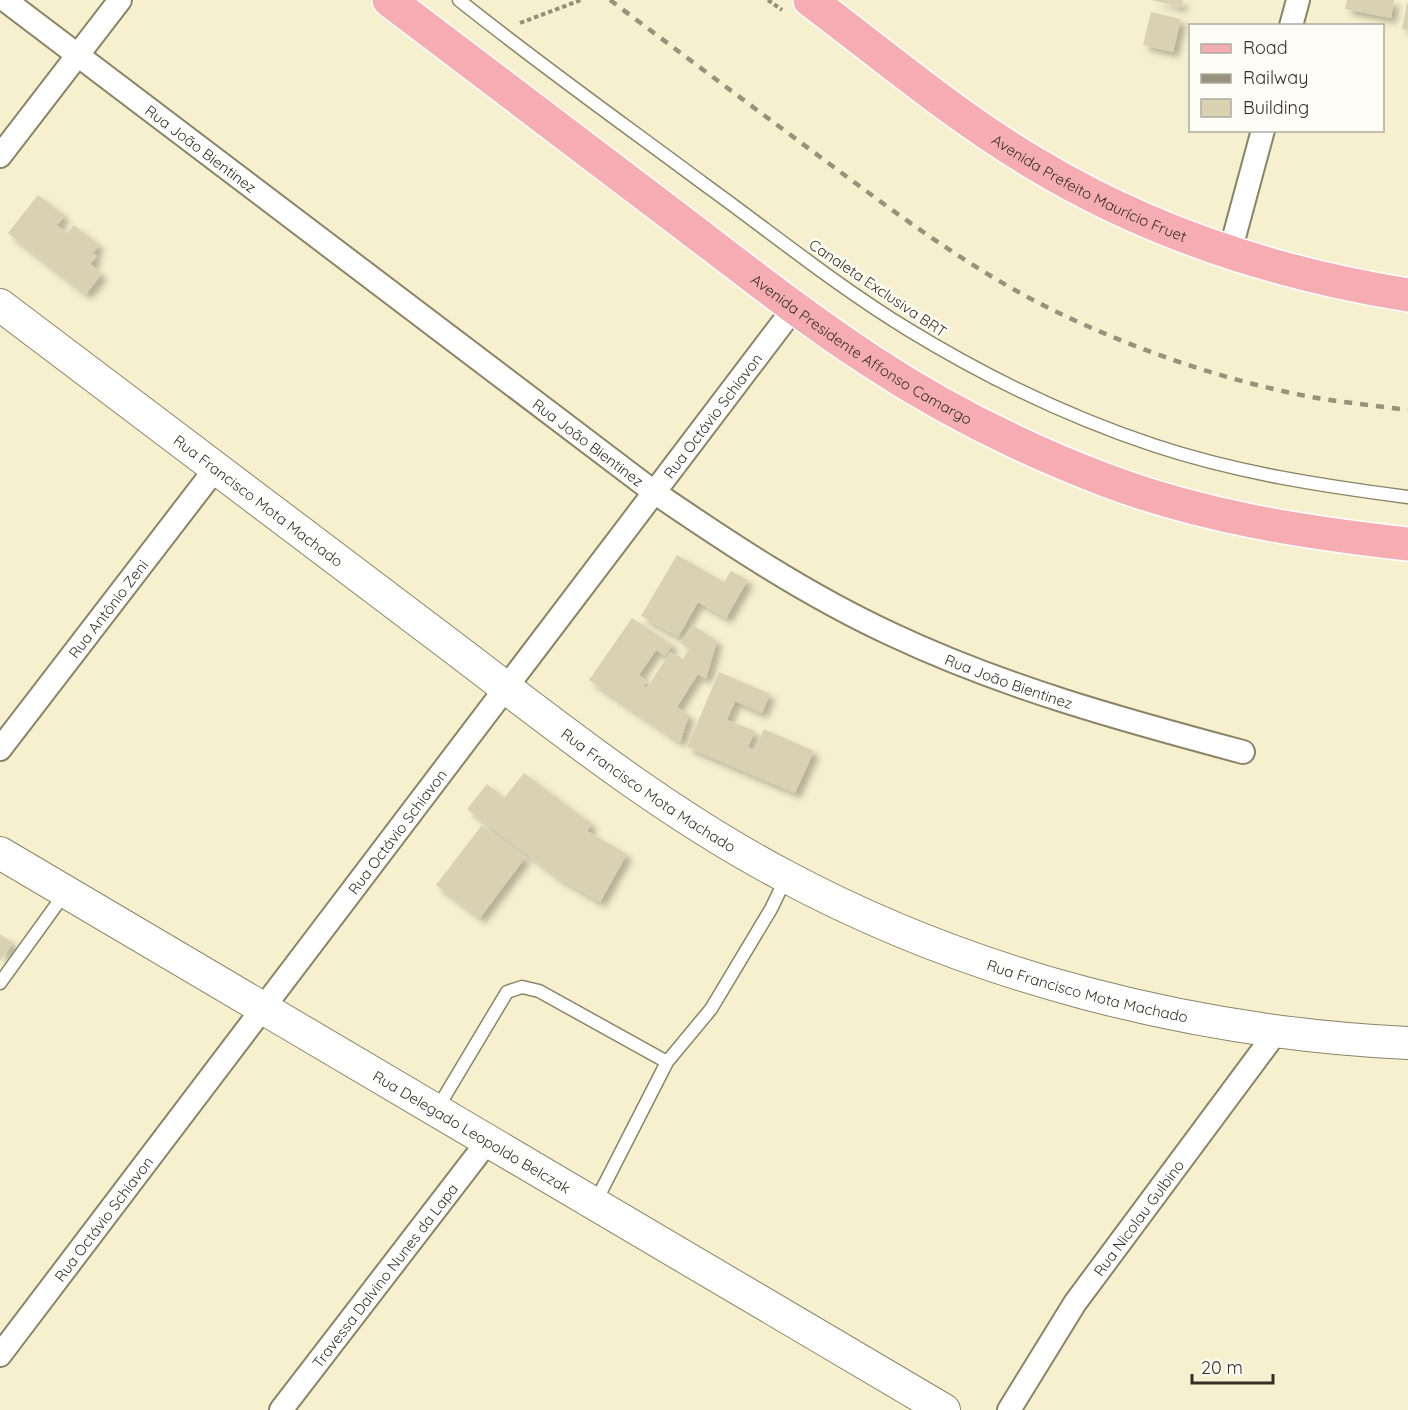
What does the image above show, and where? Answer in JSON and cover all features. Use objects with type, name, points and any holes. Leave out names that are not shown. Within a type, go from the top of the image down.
[{"type":"main road","name":"Avenida Presidente Affonso Camargo","points":[[389,0],[794,308],[920,392],[978,423],[1109,481],[1177,503],[1248,520],[1340,536],[1408,543]]},
{"type":"main road","name":"Avenida Prefeito Maurício Fruet","points":[[822,3],[985,132],[1034,163],[1132,214],[1230,252],[1340,283],[1408,295]]},
{"type":"street","name":"Rua João Bientinez","points":[[5,0],[654,492],[741,551],[819,597],[890,634],[967,667],[1063,702],[1243,752]]},
{"type":"street","points":[[0,156],[120,0]]},
{"type":"street","points":[[1292,24],[1298,0]]},
{"type":"street","points":[[1230,252],[1262,132]]},
{"type":"street","name":"Rua Francisco Mota Machado","points":[[0,304],[660,803],[787,877],[864,914],[942,946],[1025,975],[1111,999],[1277,1031],[1408,1043]]},
{"type":"street","name":"Rua Octávio Schiavon","points":[[0,1355],[794,308]]},
{"type":"street","name":"Rua Antônio Zeni","points":[[0,749],[216,468]]},
{"type":"street","name":"Rua Delegado Leopoldo Belczak","points":[[0,853],[944,1410]]},
{"type":"street","name":"Rua Nicolau Gulbino","points":[[1009,1410],[1075,1303],[1277,1031]]},
{"type":"street","name":"Travessa Dalvino Nunes da Lapa","points":[[281,1410],[488,1141]]},
{"type":"lane","name":"Canaleta Exclusiva BRT","points":[[459,0],[833,279],[908,330],[981,371],[1073,414],[1166,449],[1239,470],[1329,487],[1408,497]]},
{"type":"lane","points":[[595,1204],[667,1062],[711,1009],[771,909],[787,877]]},
{"type":"lane","points":[[0,983],[66,892]]},
{"type":"lane","points":[[436,1110],[507,992],[522,987],[538,991],[667,1062]]},
{"type":"path","points":[[512,15],[531,29]]},
{"type":"building","points":[[1151,0],[1183,0],[1182,7]]},
{"type":"building","points":[[1347,0],[1394,0],[1391,18],[1345,9]]},
{"type":"building","points":[[1408,3],[1408,30],[1402,29]]},
{"type":"building","points":[[1151,12],[1181,19],[1173,52],[1143,45]]},
{"type":"building","points":[[38,195],[65,216],[57,225],[67,233],[74,225],[99,245],[93,253],[97,256],[90,264],[102,274],[86,294],[8,233]]},
{"type":"building","points":[[677,555],[724,582],[731,571],[748,580],[726,618],[698,602],[678,637],[641,616]]},
{"type":"building","points":[[632,618],[673,645],[665,656],[656,650],[639,675],[647,681],[643,686],[647,688],[670,652],[683,659],[689,649],[680,643],[693,625],[717,641],[706,679],[698,674],[677,707],[689,715],[680,742],[589,680]]},
{"type":"building","points":[[719,672],[770,694],[762,713],[735,701],[727,720],[755,731],[748,747],[755,750],[764,729],[814,751],[795,793],[687,747]]},
{"type":"building","points":[[524,773],[592,824],[587,831],[627,854],[600,902],[560,879],[467,809],[487,784],[504,798]]},
{"type":"building","points":[[482,825],[525,858],[480,918],[436,885]]},
{"type":"building","points":[[0,934],[13,943],[0,961]]},
{"type":"railway","points":[[610,0],[911,224],[999,281],[1061,314],[1122,341],[1218,374],[1317,398],[1408,410]]}]
